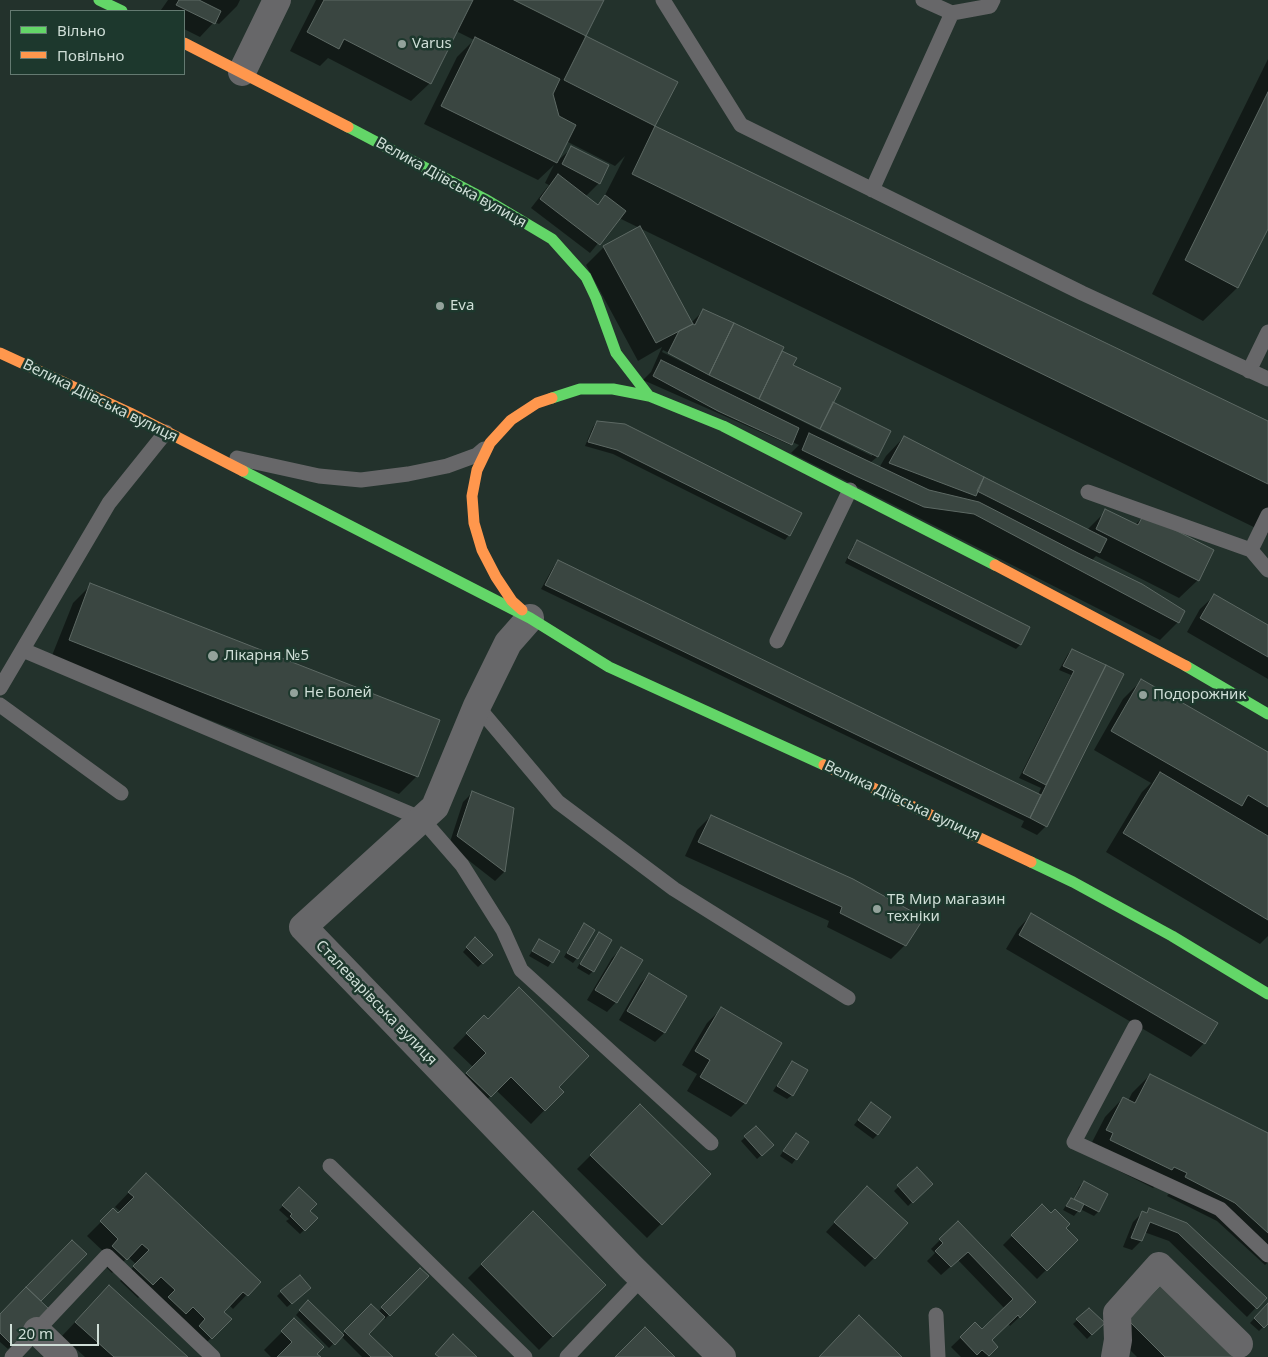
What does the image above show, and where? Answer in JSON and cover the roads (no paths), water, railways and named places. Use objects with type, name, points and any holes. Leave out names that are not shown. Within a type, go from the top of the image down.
[{"type":"main road","points":[[99,0],[120,10]]},
{"type":"main road","name":"Велика Діївська вулиця","points":[[185,44],[485,199],[552,240],[586,277],[596,298],[616,353],[649,396]]},
{"type":"main road","name":"Велика Діївська вулиця","points":[[0,353],[130,413],[530,618],[609,667],[925,811],[1073,882],[1172,936],[1268,994]]},
{"type":"main road","name":"Велика Діївська вулиця","points":[[530,618],[512,601],[496,577],[482,550],[474,523],[472,496],[477,470],[490,443],[511,420],[537,403],[580,389],[613,389],[649,396],[723,426],[943,537],[1186,666],[1268,714]]},
{"type":"street","points":[[242,72],[277,0]]},
{"type":"street","name":"Сталеварівська вулиця","points":[[530,618],[508,643],[477,706],[435,807],[303,927],[642,1278],[722,1357]]},
{"type":"street","points":[[1115,1357],[1118,1340],[1117,1313],[1159,1266],[1239,1344]]},
{"type":"street","points":[[37,1331],[64,1357]]},
{"type":"lane","points":[[664,0],[741,125],[1082,293],[1268,380]]},
{"type":"lane","points":[[924,0],[952,14],[990,6],[993,0]]},
{"type":"lane","points":[[872,190],[952,14]]},
{"type":"lane","points":[[1249,371],[1268,332]]},
{"type":"lane","points":[[0,688],[109,503],[166,432]]},
{"type":"lane","name":"Велика Діївська вулиця","points":[[199,450],[319,476],[361,480],[408,474],[447,466],[477,456],[490,443]]},
{"type":"lane","points":[[777,641],[850,490]]},
{"type":"lane","points":[[1088,492],[1252,550],[1268,570]]},
{"type":"lane","points":[[1252,550],[1268,515]]},
{"type":"lane","points":[[23,650],[422,819],[462,865],[503,930],[521,970],[711,1143]]},
{"type":"lane","points":[[0,705],[121,793]]},
{"type":"lane","points":[[477,706],[558,802],[674,889],[848,998]]},
{"type":"lane","points":[[1135,1027],[1074,1142],[1220,1210],[1268,1255]]},
{"type":"lane","points":[[330,1166],[525,1357]]},
{"type":"lane","points":[[12,1357],[107,1256],[213,1357]]},
{"type":"lane","points":[[567,1357],[642,1278]]},
{"type":"lane","points":[[936,1315],[938,1357]]},
{"type":"place","name":"Varus","points":[[402,44]]},
{"type":"place","name":"Eva","points":[[440,306]]},
{"type":"place","name":"Лікарня №5","points":[[213,656]]},
{"type":"place","name":"Не Болей","points":[[294,693]]},
{"type":"place","name":"Подорожник","points":[[1143,695]]},
{"type":"place","name":"ТВ Мир магазин техніки","points":[[877,909]]}]
